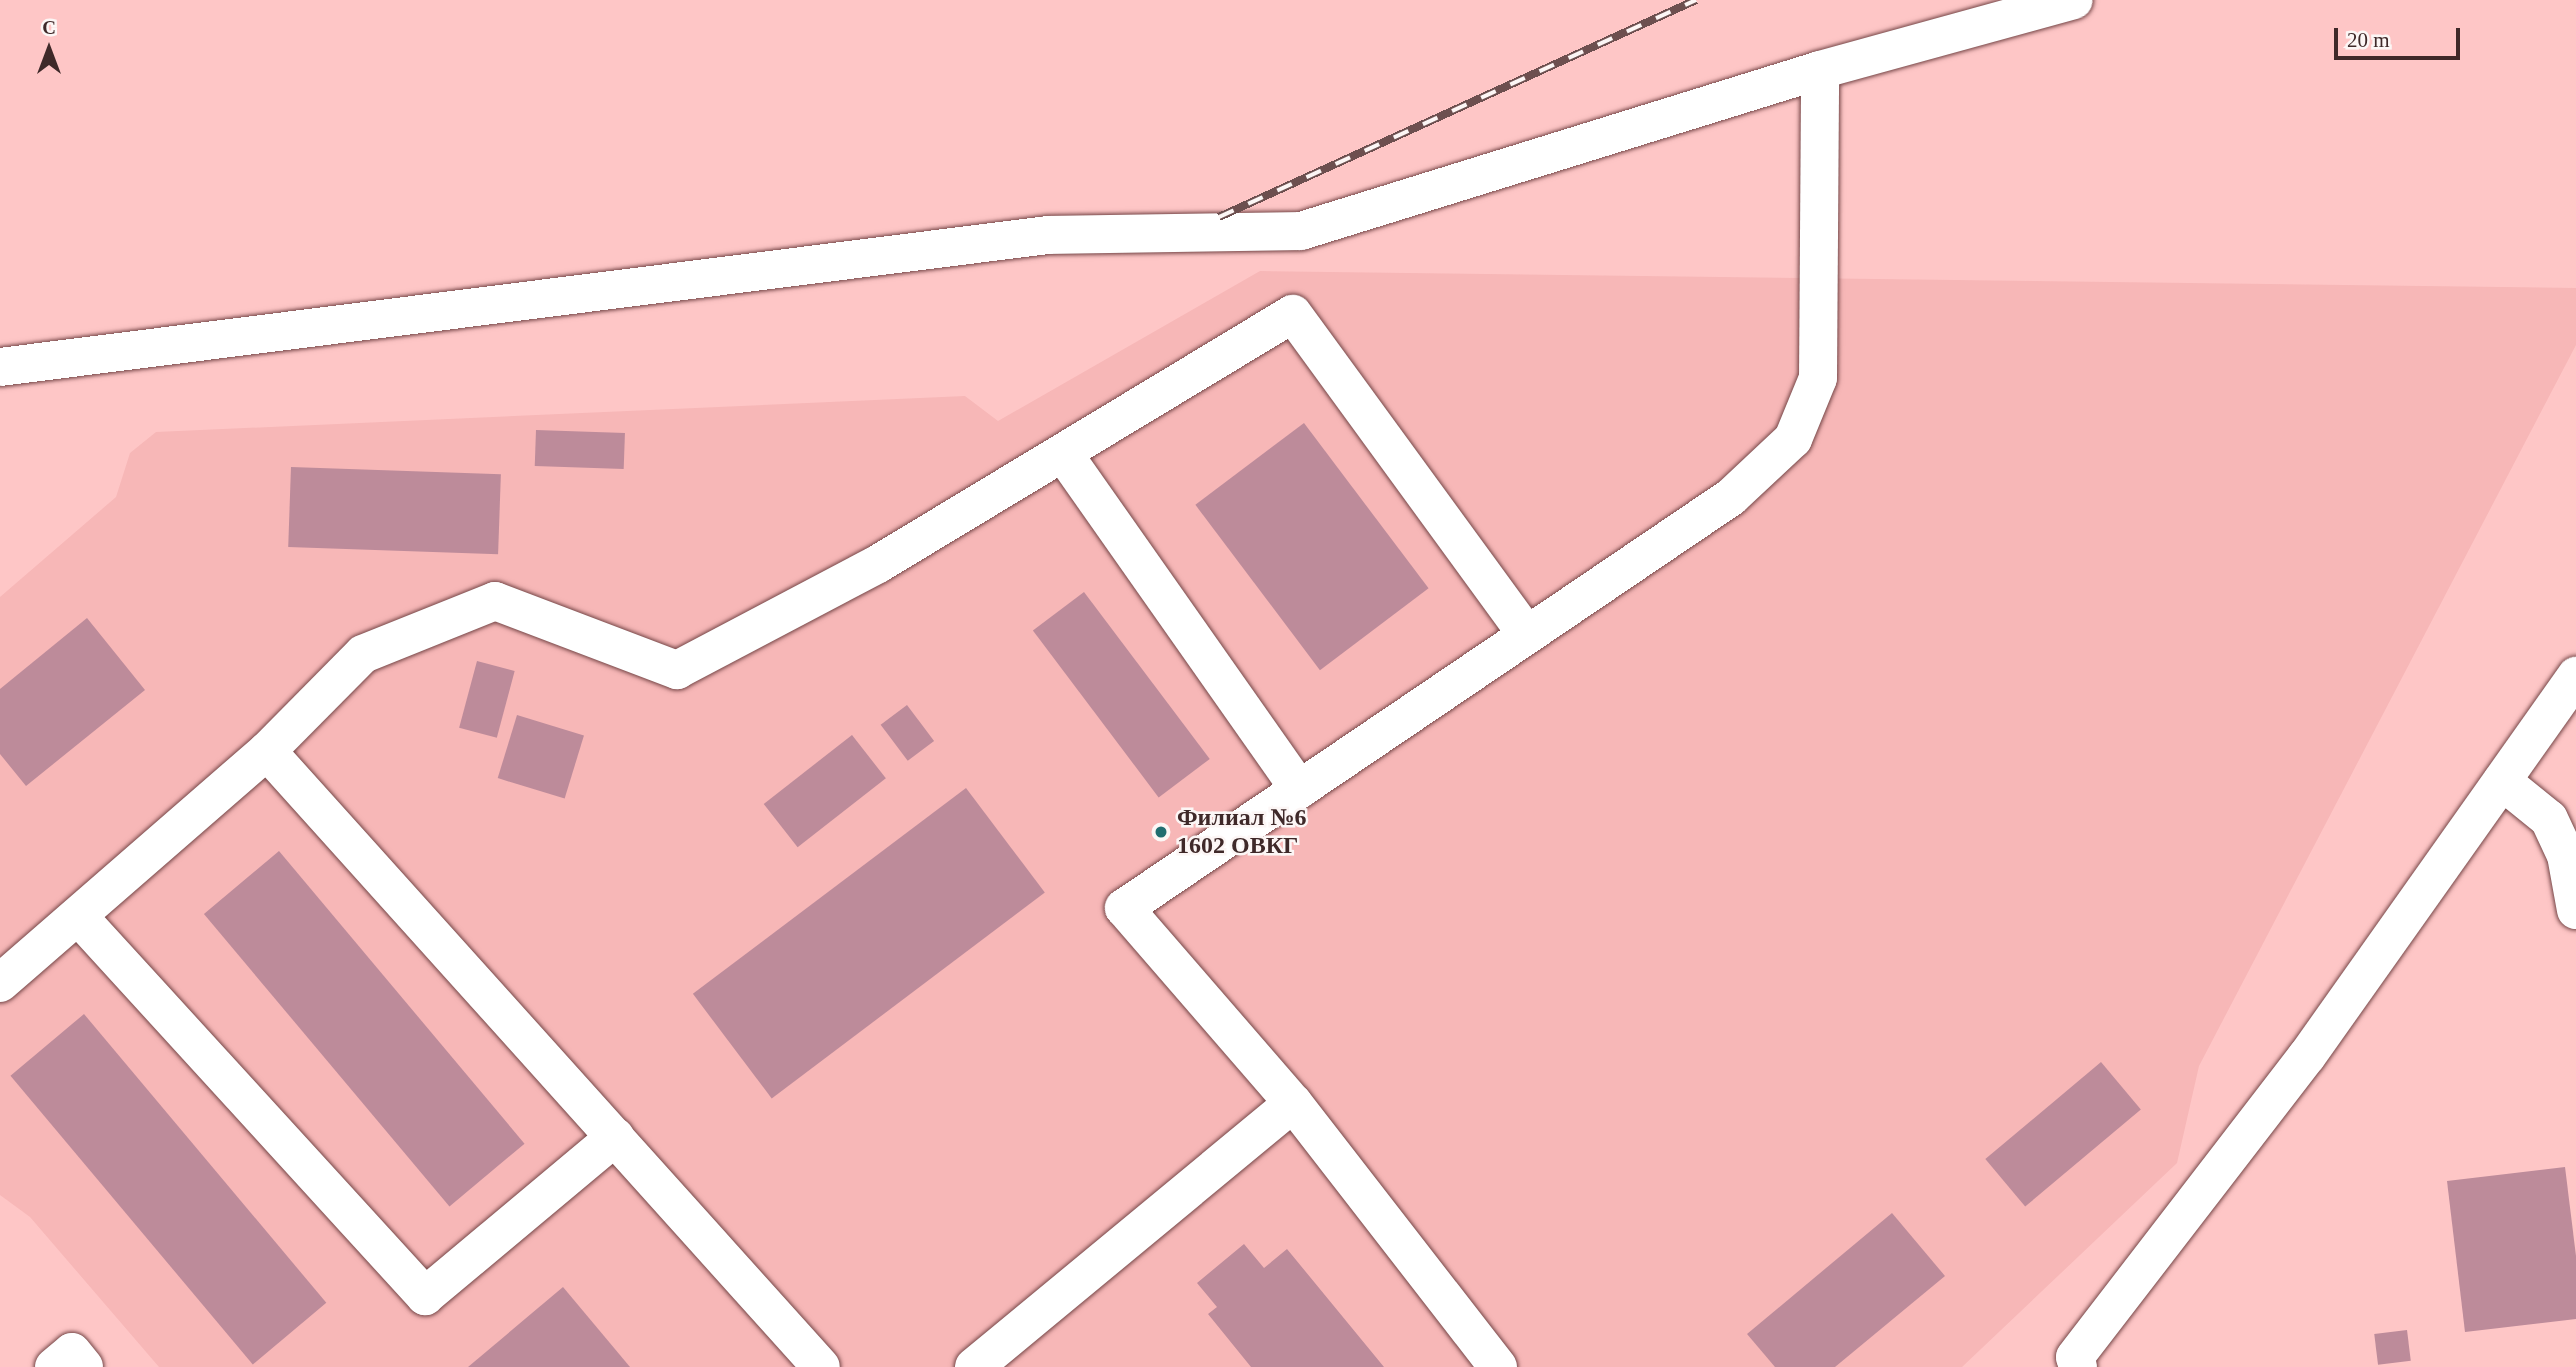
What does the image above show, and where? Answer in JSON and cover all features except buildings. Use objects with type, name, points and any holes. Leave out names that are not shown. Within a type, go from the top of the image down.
[{"type":"street","points":[[0,367],[1048,235],[1301,231],[1820,70],[2074,0]]},
{"type":"street","points":[[1498,1367],[1293,1103],[1124,908],[1731,496],[1793,439],[1818,378],[1820,70]]},
{"type":"street","points":[[0,983],[267,751],[363,654],[495,601],[677,670],[878,564],[1293,314],[1527,634]]},
{"type":"street","points":[[1063,453],[1299,789]]},
{"type":"street","points":[[2078,1367],[2075,1357],[2307,1056],[2576,676]]},
{"type":"street","points":[[267,751],[821,1367]]},
{"type":"street","points":[[2502,781],[2549,819],[2566,855],[2576,909]]},
{"type":"street","points":[[78,916],[425,1296],[615,1138]]},
{"type":"street","points":[[974,1367],[1293,1103]]},
{"type":"street","points":[[54,1367],[72,1352],[84,1367]]},
{"type":"shaded area","name":"Филиал №6 1602 ОВКГ","points":[[1260,271],[2576,288],[2576,345],[2199,1066],[2177,1163],[1962,1367],[159,1367],[30,1217],[0,1195],[0,597],[116,497],[130,453],[156,432],[965,396],[998,421]]},
{"type":"railway","points":[[1219,217],[1696,0]]},
{"type":"place","name":"Филиал №6 1602 ОВКГ","points":[[1161,832]]}]
